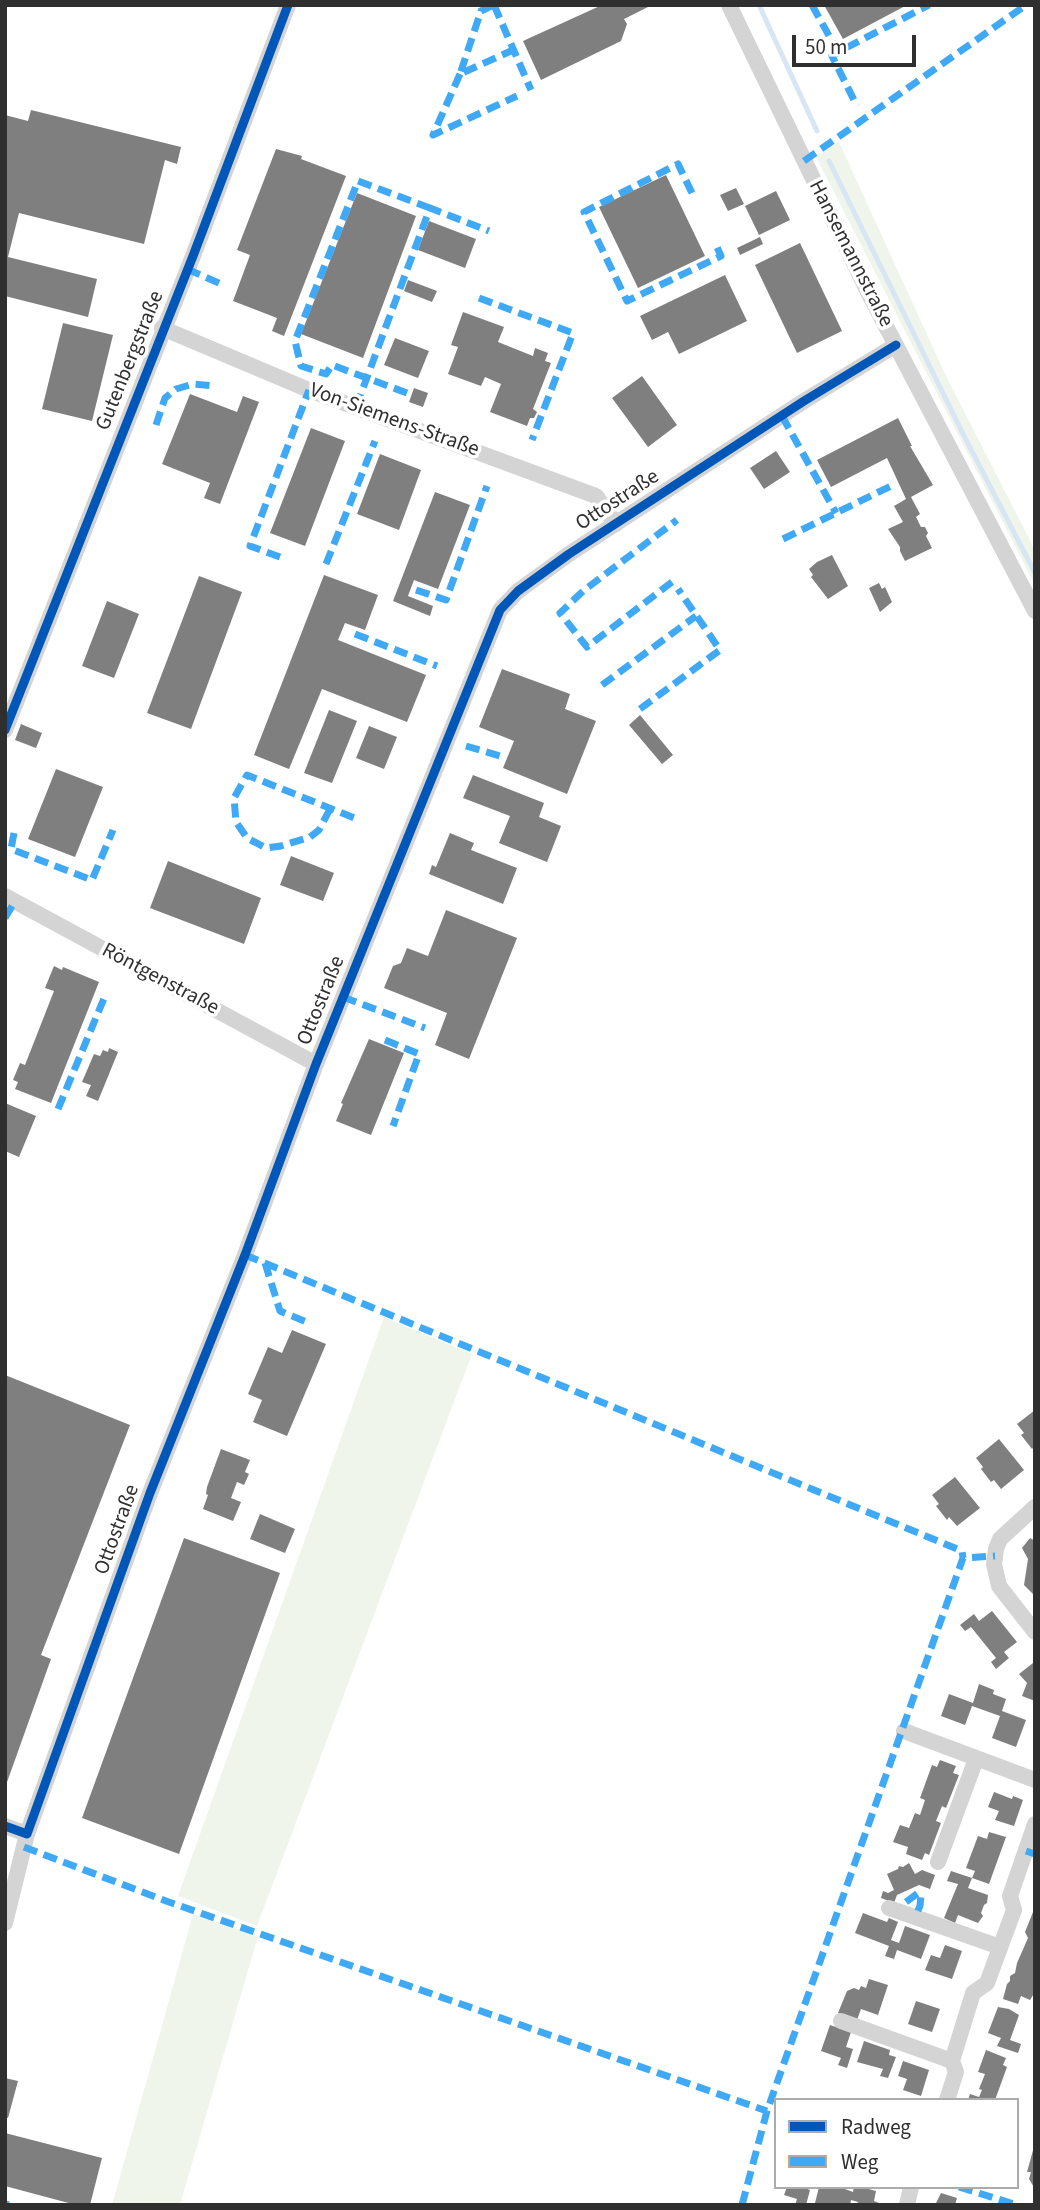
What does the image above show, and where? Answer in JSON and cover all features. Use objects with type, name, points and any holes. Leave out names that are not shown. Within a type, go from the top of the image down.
[{"type":"street","name":"Gutenbergstraße","points":[[5,730],[162,328],[193,256],[288,5]]},
{"type":"street","name":"Hansemannstraße","points":[[729,5],[862,280],[1035,611]]},
{"type":"street","name":"Von-Siemens-Straße","points":[[162,328],[309,390],[596,496],[616,524]]},
{"type":"street","name":"Ottostraße","points":[[5,1923],[27,1834],[150,1493],[250,1242],[316,1064],[500,610],[518,592],[616,524],[793,408],[896,345]]},
{"type":"street","name":"Röntgenstraße","points":[[5,897],[316,1064]]},
{"type":"street","points":[[1035,1507],[1012,1525],[1000,1539],[994,1564],[999,1586],[1035,1632]]},
{"type":"street","points":[[904,1731],[1035,1780]]},
{"type":"street","points":[[938,1862],[976,1759]]},
{"type":"street","points":[[948,2098],[956,2072],[952,2061],[973,1993],[987,1983],[1014,1910],[1010,1896],[1035,1824]]},
{"type":"street","points":[[5,1826],[27,1834]]},
{"type":"street","points":[[889,1908],[1000,1947]]},
{"type":"street","points":[[841,2021],[952,2061]]},
{"type":"shaded area","points":[[839,142],[946,376],[1035,550],[1035,585],[816,157]]},
{"type":"shaded area","points":[[384,1317],[472,1354],[257,1926],[178,1896]]},
{"type":"shaded area","points":[[193,1914],[258,1936],[180,2205],[112,2205]]},
{"type":"building","points":[[602,5],[652,5],[624,19],[627,24],[621,41],[541,80],[523,41]]},
{"type":"building","points":[[824,5],[907,5],[843,39]]},
{"type":"building","points":[[31,110],[181,147],[177,164],[165,160],[144,244],[19,213],[8,257],[97,279],[88,317],[5,296],[5,115],[28,121]]},
{"type":"building","points":[[276,149],[302,156],[301,159],[346,176],[284,336],[272,331],[277,318],[233,301],[250,255],[237,250]]},
{"type":"building","points":[[666,175],[705,256],[638,288],[599,207]]},
{"type":"building","points":[[736,188],[744,204],[728,211],[720,195]]},
{"type":"building","points":[[776,191],[790,220],[759,235],[745,206]]},
{"type":"building","points":[[357,193],[416,216],[363,358],[301,334]]},
{"type":"building","points":[[429,221],[476,239],[465,268],[418,250]]},
{"type":"building","points":[[760,237],[763,244],[740,255],[737,248]]},
{"type":"building","points":[[800,243],[842,331],[797,353],[755,265]]},
{"type":"building","points":[[725,275],[747,321],[679,354],[668,332],[652,340],[640,316]]},
{"type":"building","points":[[408,280],[437,291],[432,302],[404,291]]},
{"type":"building","points":[[463,312],[504,327],[498,342],[533,356],[535,348],[548,353],[545,361],[551,363],[533,409],[537,412],[534,418],[530,418],[527,426],[490,412],[501,384],[485,377],[481,386],[448,374],[458,347],[451,345]]},
{"type":"building","points":[[63,323],[113,335],[92,421],[42,409]]},
{"type":"building","points":[[395,338],[429,351],[418,378],[384,365]]},
{"type":"building","points":[[642,376],[677,425],[648,447],[612,398]]},
{"type":"building","points":[[414,388],[428,393],[423,407],[409,402]]},
{"type":"building","points":[[190,394],[237,412],[243,396],[259,402],[220,504],[204,498],[210,483],[162,464]]},
{"type":"building","points":[[898,418],[910,446],[933,485],[911,497],[920,514],[916,517],[921,527],[925,527],[932,548],[905,561],[900,547],[888,529],[903,522],[894,506],[906,499],[887,458],[831,487],[817,460]]},
{"type":"building","points":[[311,428],[345,441],[305,546],[270,533]]},
{"type":"building","points":[[776,451],[790,472],[764,489],[750,468]]},
{"type":"building","points":[[380,454],[421,470],[399,530],[357,514]]},
{"type":"building","points":[[435,492],[470,505],[438,589],[414,580],[408,596],[433,606],[430,616],[393,601]]},
{"type":"building","points":[[832,555],[848,586],[828,599],[811,577],[813,575],[809,569]]},
{"type":"building","points":[[324,575],[378,595],[365,630],[345,623],[338,640],[426,675],[407,722],[322,689],[289,769],[254,755]]},
{"type":"building","points":[[199,576],[242,592],[191,729],[147,713]]},
{"type":"building","points":[[879,583],[882,589],[885,587],[892,602],[880,612],[869,588]]},
{"type":"building","points":[[107,601],[139,614],[114,678],[82,666]]},
{"type":"building","points":[[502,669],[570,694],[565,709],[596,721],[567,794],[503,768],[514,741],[479,727]]},
{"type":"building","points":[[329,710],[357,721],[332,783],[304,773]]},
{"type":"building","points":[[640,715],[673,755],[662,764],[629,725]]},
{"type":"building","points":[[21,724],[42,733],[36,748],[15,740]]},
{"type":"building","points":[[369,726],[397,737],[384,769],[356,758]]},
{"type":"building","points":[[56,769],[103,787],[75,857],[28,839]]},
{"type":"building","points":[[473,775],[544,803],[539,817],[561,826],[547,862],[499,843],[510,816],[463,798]]},
{"type":"building","points":[[450,833],[474,843],[471,850],[517,868],[503,904],[429,874],[432,865],[436,867]]},
{"type":"building","points":[[291,856],[334,873],[323,901],[280,885]]},
{"type":"building","points":[[168,861],[261,898],[244,944],[150,908]]},
{"type":"building","points":[[446,910],[517,938],[469,1059],[435,1045],[447,1013],[384,988],[393,966],[401,963],[407,948],[428,956]]},
{"type":"building","points":[[54,966],[99,982],[51,1103],[15,1089],[18,1082],[13,1080],[20,1063],[25,1065],[54,991],[45,988]]},
{"type":"building","points":[[369,1039],[404,1053],[371,1135],[336,1121]]},
{"type":"building","points":[[109,1048],[118,1052],[98,1101],[86,1096],[91,1085],[82,1082],[94,1054],[100,1056],[103,1050],[108,1052]]},
{"type":"building","points":[[5,1103],[36,1116],[19,1157],[5,1151]]},
{"type":"building","points":[[292,1330],[326,1344],[287,1436],[253,1422],[262,1400],[248,1394],[268,1347],[282,1353]]},
{"type":"building","points":[[5,1375],[130,1425],[41,1655],[51,1659],[6,1785]]},
{"type":"building","points":[[1035,1410],[1035,1446],[1032,1449],[1021,1435],[1024,1433],[1017,1424]]},
{"type":"building","points":[[999,1439],[1024,1470],[1001,1489],[994,1480],[991,1482],[976,1458]]},
{"type":"building","points":[[221,1449],[250,1460],[245,1472],[249,1474],[244,1485],[237,1482],[231,1498],[241,1502],[233,1521],[203,1509],[208,1495],[207,1487]]},
{"type":"building","points":[[955,1477],[980,1508],[957,1526],[949,1517],[947,1520],[936,1506],[939,1504],[932,1495]]},
{"type":"building","points":[[260,1514],[295,1529],[285,1553],[250,1539]]},
{"type":"building","points":[[184,1538],[280,1573],[179,1854],[82,1818]]},
{"type":"building","points":[[1030,1538],[1035,1541],[1035,1596],[1024,1585],[1028,1559],[1022,1548]]},
{"type":"building","points":[[992,1611],[1017,1642],[1004,1652],[1009,1658],[996,1669],[991,1662],[996,1658],[971,1627],[965,1631],[960,1625],[974,1614],[979,1621]]},
{"type":"building","points":[[1033,1663],[1035,1701],[1022,1696],[1027,1683],[1019,1674]]},
{"type":"building","points":[[979,1684],[1006,1699],[1002,1711],[1026,1720],[1016,1747],[992,1738],[1000,1716],[972,1706],[965,1725],[941,1716],[949,1694],[973,1703]]},
{"type":"building","points":[[940,1760],[956,1766],[953,1773],[959,1775],[946,1808],[942,1806],[936,1821],[941,1823],[929,1855],[925,1853],[922,1860],[906,1854],[908,1847],[893,1842],[900,1825],[909,1828],[915,1813],[920,1815],[925,1800],[920,1798],[932,1765],[937,1767]]},
{"type":"building","points":[[994,1792],[1023,1800],[1014,1826],[995,1820],[999,1811],[988,1807]]},
{"type":"building","points":[[989,1832],[1006,1837],[989,1884],[972,1878],[975,1871],[966,1868],[978,1836],[987,1839]]},
{"type":"building","points":[[909,1863],[915,1874],[922,1870],[935,1875],[930,1889],[919,1885],[897,1895],[894,1903],[881,1898],[883,1891],[888,1893],[894,1890],[887,1874]]},
{"type":"building","points":[[951,1871],[972,1878],[968,1888],[988,1895],[981,1913],[983,1916],[978,1923],[958,1915],[955,1923],[944,1918],[958,1884],[947,1881]]},
{"type":"building","points":[[1035,1907],[1035,1992],[1030,2000],[1021,1996],[1018,2004],[1003,1999],[1010,1976],[1015,1973],[1028,1938],[1025,1932]]},
{"type":"building","points":[[863,1913],[887,1922],[889,1918],[898,1922],[891,1940],[899,1943],[905,1926],[930,1935],[921,1959],[897,1950],[894,1959],[885,1956],[889,1946],[855,1933]]},
{"type":"building","points":[[945,1945],[962,1951],[952,1979],[925,1970],[931,1955],[940,1958]]},
{"type":"building","points":[[869,1979],[888,1985],[878,2015],[861,2009],[857,2020],[838,2013],[847,1991],[854,1988],[859,1990],[861,1986],[866,1988]]},
{"type":"building","points":[[916,2001],[940,2009],[932,2032],[908,2024]]},
{"type":"building","points":[[998,2007],[1019,2015],[1010,2040],[1021,2044],[1018,2053],[997,2046],[1001,2038],[988,2033]]},
{"type":"building","points":[[830,2025],[851,2032],[846,2047],[853,2049],[847,2068],[838,2065],[841,2058],[821,2051]]},
{"type":"building","points":[[864,2041],[890,2050],[889,2055],[896,2057],[888,2078],[880,2076],[883,2069],[857,2062]]},
{"type":"building","points":[[986,2050],[1006,2058],[1003,2065],[1007,2067],[996,2098],[969,2098],[970,2094],[979,2097],[982,2090],[979,2089],[985,2074],[978,2072]]},
{"type":"building","points":[[903,2061],[929,2070],[921,2096],[903,2090],[907,2079],[898,2076]]},
{"type":"building","points":[[5,2078],[18,2081],[8,2118],[5,2117]]},
{"type":"building","points":[[5,2133],[102,2158],[90,2205],[76,2205],[5,2186]]},
{"type":"building","points":[[1035,2143],[1035,2189],[1029,2179],[1031,2172],[1027,2172]]},
{"type":"building","points":[[786,2189],[810,2190],[806,2205],[795,2205],[797,2199],[784,2195]]},
{"type":"building","points":[[818,2189],[845,2189],[853,2192],[854,2189],[868,2189],[876,2191],[874,2201],[884,2205],[857,2205],[858,2202],[851,2200],[850,2205],[815,2203]]},
{"type":"building","points":[[941,2193],[957,2198],[955,2205],[935,2205]]},
{"type":"waterway","points":[[759,5],[817,131]]},
{"type":"waterway","points":[[829,161],[962,432],[1035,573]]},
{"type":"marked path","points":[[493,5],[481,11],[460,74],[513,50]]},
{"type":"marked path","points":[[494,5],[531,90]]},
{"type":"marked path","points":[[812,5],[838,52],[929,5]]},
{"type":"marked path","points":[[804,161],[1026,5]]},
{"type":"marked path","points":[[838,52],[832,56],[857,106]]},
{"type":"marked path","points":[[460,74],[433,135],[517,96]]},
{"type":"marked path","points":[[692,193],[678,164],[584,212],[627,301],[721,256],[717,247]]},
{"type":"marked path","points":[[407,393],[332,365],[326,374],[301,366],[295,341],[358,181],[430,208]]},
{"type":"marked path","points":[[356,407],[430,208],[489,231]]},
{"type":"marked path","points":[[187,269],[221,284]]},
{"type":"marked path","points":[[479,298],[573,333],[532,440]]},
{"type":"marked path","points":[[156,425],[165,398],[176,389],[193,384],[216,386]]},
{"type":"marked path","points":[[280,557],[250,546],[309,390]]},
{"type":"marked path","points":[[782,416],[836,513]]},
{"type":"marked path","points":[[326,564],[375,441]]},
{"type":"marked path","points":[[783,539],[895,484]]},
{"type":"marked path","points":[[416,590],[446,600],[487,486]]},
{"type":"marked path","points":[[672,582],[587,647],[560,613],[583,591],[677,520]]},
{"type":"marked path","points":[[640,709],[720,650],[678,589]]},
{"type":"marked path","points":[[602,685],[696,616]]},
{"type":"marked path","points":[[355,634],[437,666]]},
{"type":"marked path","points":[[466,746],[500,756]]},
{"type":"marked path","points":[[330,809],[319,830],[310,837],[266,848],[247,838],[236,822],[234,798],[247,775],[357,819]]},
{"type":"marked path","points":[[14,833],[11,849],[92,880],[113,830]]},
{"type":"marked path","points":[[5,918],[15,901]]},
{"type":"marked path","points":[[58,1109],[105,996]]},
{"type":"marked path","points":[[343,997],[425,1028]]},
{"type":"marked path","points":[[385,1040],[419,1054],[393,1126]]},
{"type":"marked path","points":[[245,1255],[962,1551],[963,1558]]},
{"type":"marked path","points":[[265,1263],[280,1311],[309,1323]]},
{"type":"marked path","points":[[742,2205],[767,2111],[963,1558],[995,1556]]},
{"type":"marked path","points":[[24,1847],[166,1901],[767,2111]]},
{"type":"marked path","points":[[1026,1851],[1035,1854]]},
{"type":"marked path","points":[[906,1902],[918,1893],[921,1895],[915,1917]]},
{"type":"marked path","points":[[965,2189],[1017,2205]]},
{"type":"marked path","points":[[5,2204],[9,2205]]},
{"type":"cycle path","points":[[5,730],[193,256],[288,5]]},
{"type":"cycle path","points":[[5,1826],[27,1834],[150,1493],[245,1255],[316,1064],[500,610],[518,591],[569,554],[804,401],[896,345]]}]
